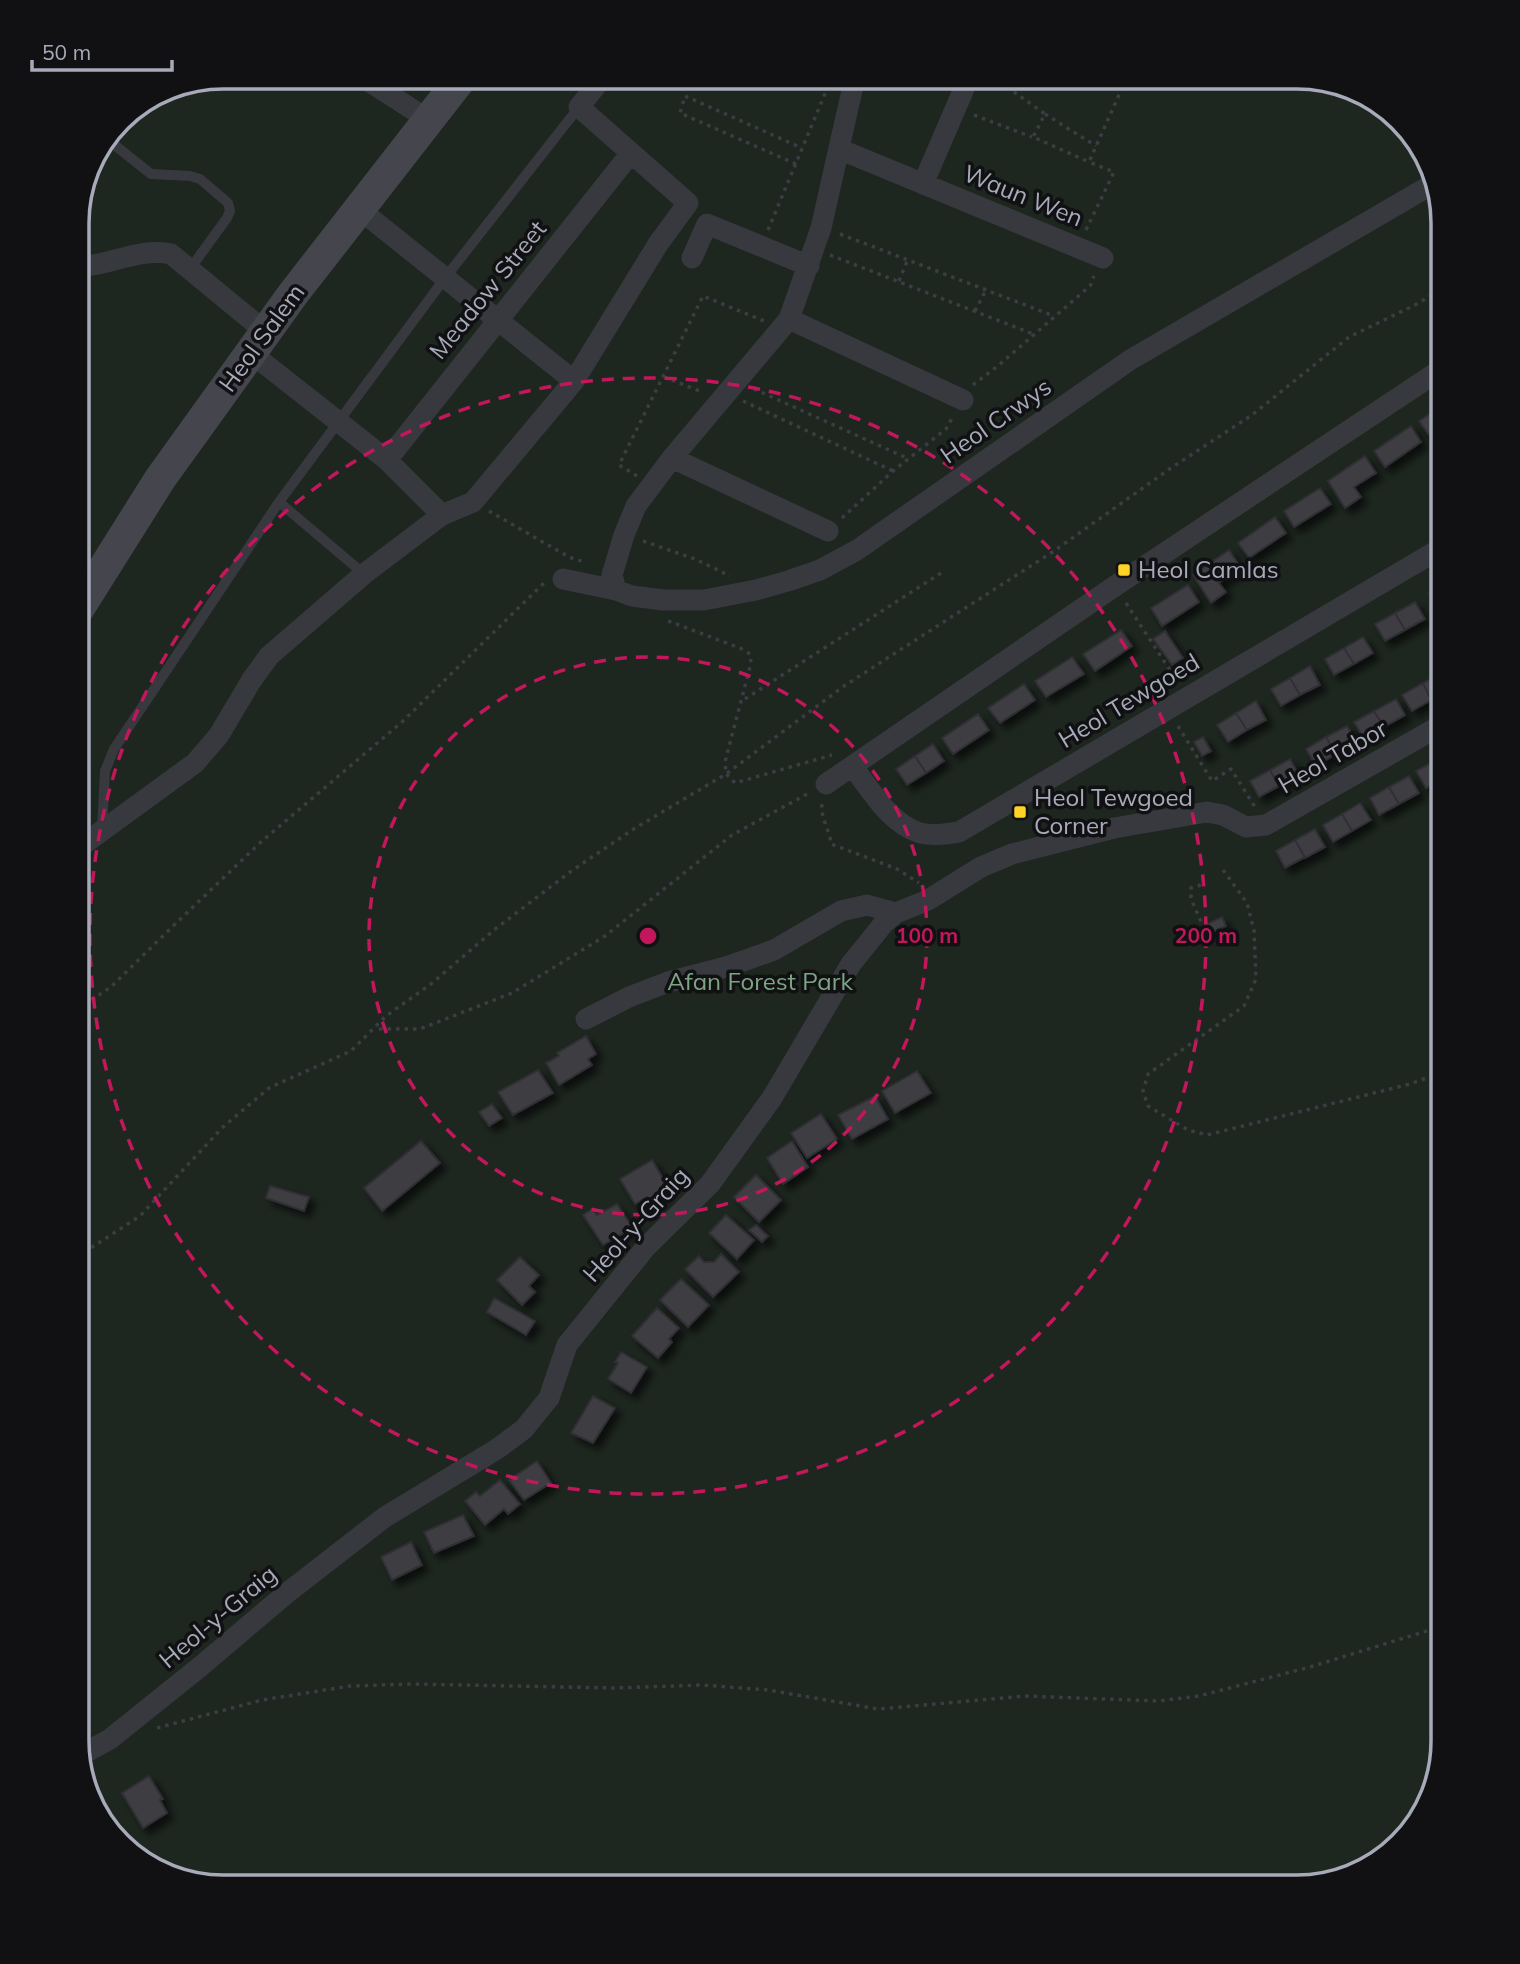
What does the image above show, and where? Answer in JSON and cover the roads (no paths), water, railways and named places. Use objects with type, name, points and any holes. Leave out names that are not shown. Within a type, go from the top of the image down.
[{"type":"main road","name":"Heol Salem","points":[[90,591],[160,479],[258,342],[453,89]]},
{"type":"street","points":[[381,89],[429,120]]},
{"type":"street","points":[[90,839],[195,763],[219,735],[269,656],[364,575],[442,515],[473,502],[574,381],[658,244],[688,203],[579,107],[593,89]]},
{"type":"street","points":[[614,582],[624,535],[636,506],[672,458],[785,324],[812,258],[821,228],[851,90]]},
{"type":"street","name":"Waun Wen","points":[[923,184],[964,90]]},
{"type":"street","name":"Waun Wen","points":[[839,149],[1103,258]]},
{"type":"street","name":"Meadow Street","points":[[387,460],[631,153]]},
{"type":"street","name":"Heol Crwys","points":[[559,572],[614,582],[632,596],[663,600],[704,600],[756,590],[820,569],[857,550],[1130,360],[1426,187]]},
{"type":"street","points":[[359,209],[574,381]]},
{"type":"street","points":[[692,258],[707,223],[761,246],[812,258]]},
{"type":"street","points":[[90,267],[158,251],[171,254],[190,269],[337,421],[387,460],[442,515]]},
{"type":"street","points":[[785,324],[963,400]]},
{"type":"street","points":[[826,784],[1115,586],[1431,376]]},
{"type":"street","points":[[672,458],[832,527]]},
{"type":"street","name":"Heol Tewgoed","points":[[861,761],[886,810],[900,822],[919,833],[938,835],[959,832],[1431,554]]},
{"type":"street","name":"Heol Tabor","points":[[1256,826],[1431,731]]},
{"type":"street","name":"Heol-y-Graig","points":[[90,1750],[110,1739],[287,1593],[386,1517],[497,1449],[524,1429],[549,1398],[568,1345],[646,1247],[710,1184],[772,1098],[851,964],[871,937],[896,913],[928,900],[981,867],[1012,854],[1114,828],[1208,812],[1256,826]]},
{"type":"street","points":[[586,1019],[629,997],[668,982],[726,967],[774,950],[841,911],[867,905],[896,913]]},
{"type":"lane","points":[[102,830],[105,772],[114,749],[279,502],[337,421],[444,278],[579,107]]},
{"type":"lane","points":[[115,145],[150,174],[200,179],[228,203],[230,211],[227,218],[190,269]]},
{"type":"lane","points":[[279,502],[364,575]]},
{"type":"place","name":"Heol Camlas","points":[[1124,570]]},
{"type":"place","name":"Heol Tewgoed Corner","points":[[1020,812]]},
{"type":"park label","name":"Afan Forest Park","points":[[760,982]]}]
